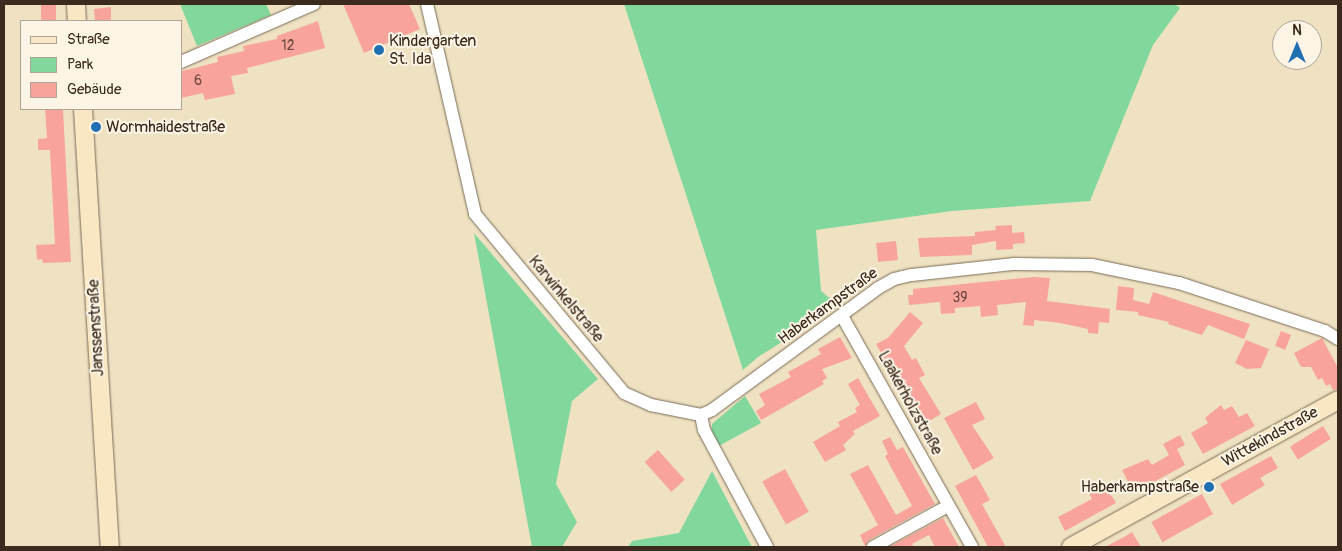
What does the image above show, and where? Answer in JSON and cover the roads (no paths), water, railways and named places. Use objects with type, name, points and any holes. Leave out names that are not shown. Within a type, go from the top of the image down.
[{"type":"main road","points":[[76,4],[77,20]]},
{"type":"main road","name":"Janssenstraße","points":[[83,110],[110,547]]},
{"type":"main road","name":"Wittekindstraße","points":[[1071,547],[1338,400]]},
{"type":"street","points":[[182,62],[314,4]]},
{"type":"street","name":"Karwinkelstraße","points":[[427,4],[474,214],[624,393],[651,405],[701,414]]},
{"type":"street","name":"Haberkampstraße","points":[[701,414],[712,410],[894,279],[1014,264],[1060,263],[1136,272],[1179,283],[1325,331],[1338,339]]},
{"type":"street","name":"Laakerholzstraße","points":[[842,316],[972,547]]},
{"type":"street","points":[[701,414],[704,430],[767,547]]},
{"type":"street","points":[[873,547],[948,506]]},
{"type":"place","name":"Kindergarten St. Ida","points":[[379,50]]},
{"type":"place","name":"Wormhaidestraße","points":[[96,127]]},
{"type":"place","name":"Haberkampstraße","points":[[1209,487]]}]
